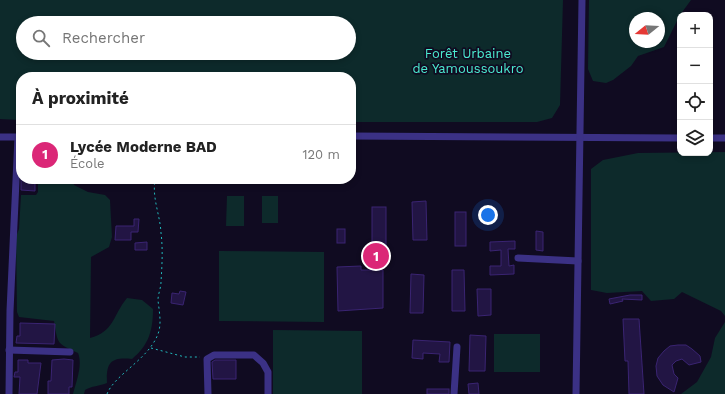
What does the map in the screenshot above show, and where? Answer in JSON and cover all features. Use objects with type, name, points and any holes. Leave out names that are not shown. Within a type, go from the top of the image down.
[{"type":"street","points":[[576,394],[582,0]]},
{"type":"street","points":[[356,136],[677,138]]},
{"type":"street","points":[[0,137],[16,137]]},
{"type":"street","points":[[713,138],[725,138]]},
{"type":"street","points":[[9,394],[17,184]]},
{"type":"street","points":[[518,258],[578,261]]},
{"type":"street","points":[[454,394],[457,347]]},
{"type":"street","points":[[10,350],[70,352]]},
{"type":"street","points":[[208,394],[207,359],[214,355],[254,355],[263,363],[268,372],[268,394]]},
{"type":"path","points":[[107,394],[119,379],[138,362],[150,347],[158,333],[160,314],[158,299],[161,283],[161,232],[153,191],[154,184]]},
{"type":"path","points":[[150,347],[185,357],[207,359]]},
{"type":"green space","name":"Forêt Urbaine de Yamoussoukro","points":[[0,0],[563,0],[560,105],[552,118],[537,122],[356,122],[356,72],[16,72],[16,120],[0,119]]},
{"type":"green space","points":[[589,0],[691,0],[682,12],[677,12],[677,21],[665,45],[665,12],[629,12],[629,48],[661,48],[638,56],[631,66],[613,80],[606,83],[593,81],[588,69]]},
{"type":"green space","points":[[713,152],[725,152],[725,316],[721,311],[682,292],[674,299],[651,301],[642,291],[607,293],[591,290],[591,169],[603,160],[638,153],[677,153],[677,156],[713,156]]},
{"type":"green space","points":[[38,184],[74,184],[88,192],[105,195],[110,200],[112,237],[109,247],[91,257],[90,338],[104,332],[109,327],[127,298],[142,300],[153,309],[149,337],[138,354],[132,359],[119,359],[111,362],[108,370],[107,383],[87,389],[85,390],[84,394],[73,394],[80,363],[78,353],[59,342],[54,321],[19,317],[17,312],[16,237],[19,229],[21,195],[36,195],[38,192]]},
{"type":"green space","points":[[227,196],[244,196],[244,226],[226,226]]},
{"type":"green space","points":[[262,196],[278,196],[278,223],[262,223]]},
{"type":"green space","points":[[219,251],[324,252],[324,322],[219,321]]},
{"type":"green space","points":[[725,322],[725,394],[681,394],[697,382],[711,357],[715,338]]},
{"type":"green space","points":[[273,330],[362,331],[362,394],[273,394]]},
{"type":"green space","points":[[494,334],[540,334],[540,372],[494,372]]},
{"type":"building","points":[[21,184],[35,184],[35,191],[21,190]]},
{"type":"building","points":[[426,201],[427,240],[413,240],[412,202]]},
{"type":"building","points":[[372,207],[386,207],[386,247],[372,247]]},
{"type":"building","points":[[455,212],[466,212],[466,246],[455,246]]},
{"type":"building","points":[[134,219],[139,219],[138,232],[131,232],[131,240],[115,240],[116,226],[134,226]]},
{"type":"building","points":[[337,229],[345,229],[345,243],[337,243]]},
{"type":"building","points":[[536,231],[543,232],[543,251],[536,250]]},
{"type":"building","points":[[515,241],[515,249],[508,249],[509,266],[514,265],[514,274],[490,275],[490,266],[501,266],[501,250],[490,251],[490,242]]},
{"type":"building","points":[[147,242],[147,250],[135,250],[135,243]]},
{"type":"building","points":[[361,266],[361,270],[383,270],[383,308],[338,311],[337,267]]},
{"type":"building","points":[[452,270],[464,270],[465,311],[452,311]]},
{"type":"building","points":[[411,274],[424,275],[423,313],[410,313]]},
{"type":"building","points":[[477,289],[491,289],[491,315],[478,316]]},
{"type":"building","points":[[180,291],[186,292],[183,305],[171,303],[172,293],[179,294]]},
{"type":"building","points":[[630,295],[642,295],[642,300],[622,299],[623,301],[610,304],[609,299]]},
{"type":"building","points":[[623,319],[639,319],[644,394],[629,394],[628,361],[625,361]]},
{"type":"building","points":[[20,323],[55,324],[54,344],[16,343],[17,336],[20,336]]},
{"type":"building","points":[[470,335],[486,336],[485,371],[469,371]]},
{"type":"building","points":[[413,340],[450,342],[449,362],[439,362],[440,354],[423,353],[423,359],[412,358]]},
{"type":"building","points":[[686,345],[692,349],[700,356],[701,362],[689,365],[682,359],[676,361],[672,365],[674,374],[678,378],[674,392],[663,385],[657,376],[656,366],[658,358],[664,351],[670,346]]},
{"type":"building","points":[[18,360],[28,360],[28,363],[41,363],[37,394],[19,394],[20,377],[14,377],[15,372],[18,372]]},
{"type":"building","points":[[52,360],[73,360],[72,387],[69,387],[69,394],[48,394],[48,381],[51,381]]},
{"type":"building","points":[[215,360],[236,360],[236,379],[213,379],[212,362]]},
{"type":"building","points":[[478,383],[479,394],[469,394],[468,384]]},
{"type":"building","points":[[427,389],[449,389],[449,394],[427,394]]},
{"type":"place","name":"Lycée Moderne BAD","points":[[376,256]]}]
